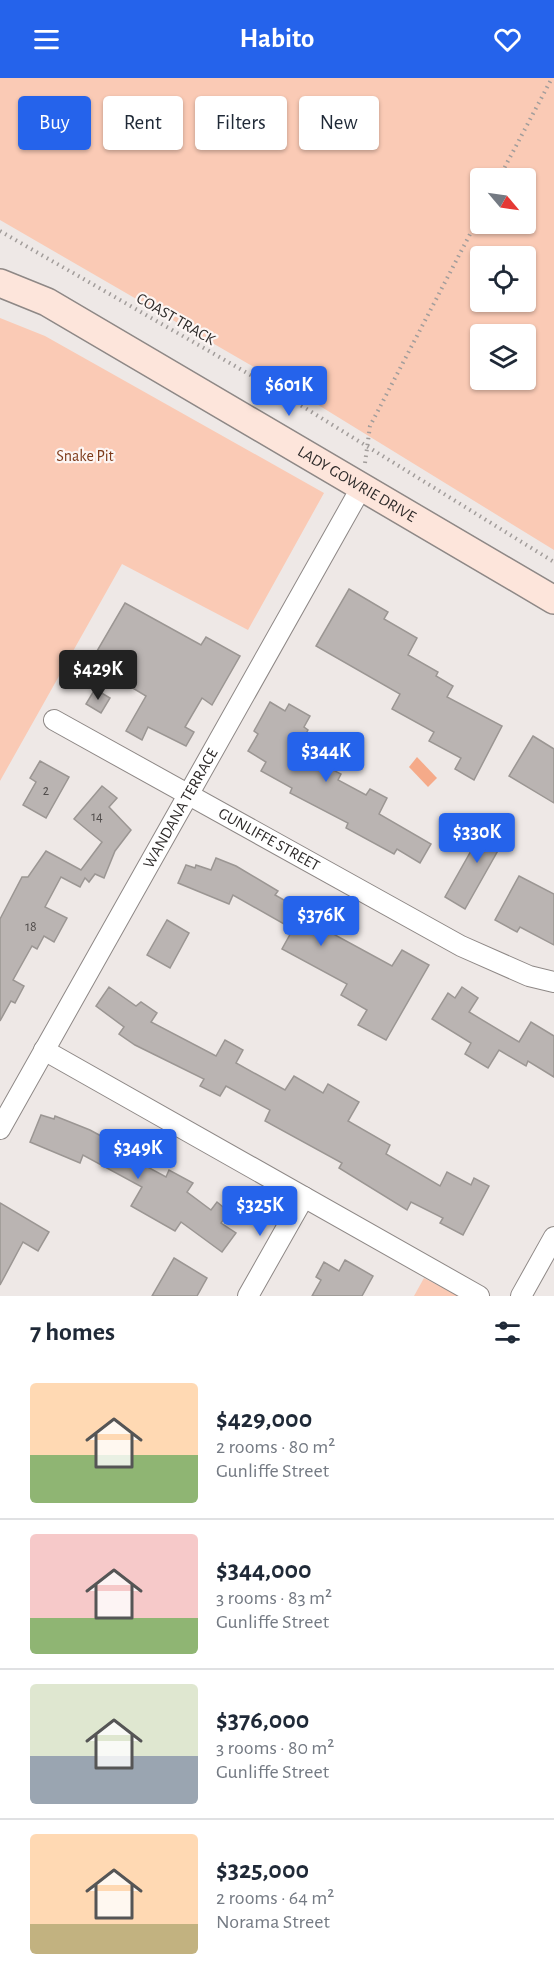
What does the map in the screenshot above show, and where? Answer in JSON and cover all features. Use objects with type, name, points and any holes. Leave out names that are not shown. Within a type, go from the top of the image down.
[{"type":"main road","name":"LADY GOWRIE DRIVE","points":[[0,283],[47,302],[554,600]]},
{"type":"street","name":"WANDANA TERRACE","points":[[0,1129],[361,488]]},
{"type":"street","name":"GUNLIFFE STREET","points":[[54,720],[461,946],[529,976],[554,982]]},
{"type":"street","points":[[45,1050],[479,1296]]},
{"type":"street","points":[[248,1296],[304,1197]]},
{"type":"street","points":[[521,1296],[554,1237]]},
{"type":"path","points":[[504,168],[552,78]]},
{"type":"path","name":"COAST TRACK","points":[[0,231],[268,385],[554,562]]},
{"type":"path","points":[[361,488],[370,426],[470,234]]},
{"type":"green space","points":[[0,78],[554,78],[554,550],[302,395],[0,220]]},
{"type":"green space","name":"Snake Pit","points":[[0,318],[45,336],[324,493],[248,630],[122,564],[0,781]]},
{"type":"green space","points":[[424,1278],[459,1296],[414,1296]]},
{"type":"shaded area","points":[[417,757],[437,778],[428,787],[409,767]]},
{"type":"building","points":[[349,589],[388,612],[384,619],[417,638],[408,655],[438,672],[436,676],[453,686],[447,697],[502,726],[474,780],[455,769],[461,758],[429,741],[434,732],[392,709],[400,694],[316,646]]},
{"type":"building","points":[[125,603],[201,645],[206,637],[240,656],[212,705],[202,698],[185,727],[194,732],[186,746],[148,727],[142,740],[126,731],[146,696],[126,684],[132,672],[97,651]]},
{"type":"building","points":[[95,689],[110,698],[101,713],[86,704]]},
{"type":"building","points":[[270,702],[285,711],[289,704],[310,716],[304,727],[308,730],[296,751],[341,774],[338,780],[366,795],[370,789],[387,798],[379,814],[431,844],[420,863],[397,849],[394,854],[346,828],[348,823],[290,793],[292,788],[261,771],[266,762],[248,751],[258,734],[254,731]]},
{"type":"building","points":[[533,736],[554,749],[554,803],[509,776]]},
{"type":"building","points":[[40,761],[69,777],[46,818],[23,805],[36,782],[30,778]]},
{"type":"building","points":[[102,786],[117,798],[109,807],[131,830],[115,851],[104,878],[95,874],[89,882],[85,878],[80,887],[61,877],[45,907],[67,918],[54,942],[44,936],[37,949],[32,946],[13,980],[24,986],[15,1003],[11,1001],[0,1021],[0,919],[22,877],[28,877],[46,851],[81,870],[102,842],[74,819]]},
{"type":"building","points":[[489,819],[509,831],[465,909],[445,897]]},
{"type":"building","points":[[216,858],[236,866],[278,891],[275,895],[316,918],[313,923],[392,966],[402,950],[429,965],[386,1040],[358,1025],[367,1010],[341,995],[347,984],[282,949],[293,929],[233,895],[229,904],[178,883],[186,865],[195,868],[196,865],[211,870]]},
{"type":"building","points":[[519,876],[554,894],[554,945],[520,927],[517,932],[495,920]]},
{"type":"building","points":[[167,920],[189,933],[170,968],[147,955]]},
{"type":"building","points":[[109,987],[136,1006],[141,1002],[157,1013],[151,1022],[216,1056],[225,1040],[243,1050],[236,1063],[285,1090],[294,1076],[323,1093],[328,1084],[359,1102],[348,1121],[390,1145],[386,1154],[440,1186],[447,1172],[471,1185],[474,1178],[489,1186],[463,1235],[440,1223],[443,1218],[411,1202],[407,1210],[339,1168],[342,1163],[265,1121],[270,1110],[226,1086],[220,1096],[200,1086],[204,1079],[135,1045],[119,1034],[124,1027],[96,1006]]},
{"type":"building","points":[[462,987],[478,998],[469,1012],[519,1042],[531,1022],[554,1036],[554,1077],[528,1061],[526,1066],[499,1050],[488,1068],[465,1054],[471,1043],[432,1019],[448,993],[455,998]]},
{"type":"building","points":[[41,1115],[54,1119],[55,1116],[90,1130],[129,1151],[127,1156],[166,1177],[169,1170],[193,1183],[187,1192],[211,1210],[217,1202],[229,1212],[221,1223],[236,1233],[222,1252],[181,1222],[175,1231],[131,1206],[142,1187],[83,1155],[80,1163],[30,1142]]},
{"type":"building","points":[[0,1203],[49,1232],[38,1251],[23,1242],[0,1285]]},
{"type":"building","points":[[174,1258],[207,1278],[197,1296],[152,1296]]},
{"type":"building","points":[[345,1260],[373,1276],[362,1296],[312,1296],[321,1280],[316,1277],[324,1262],[339,1271]]}]
